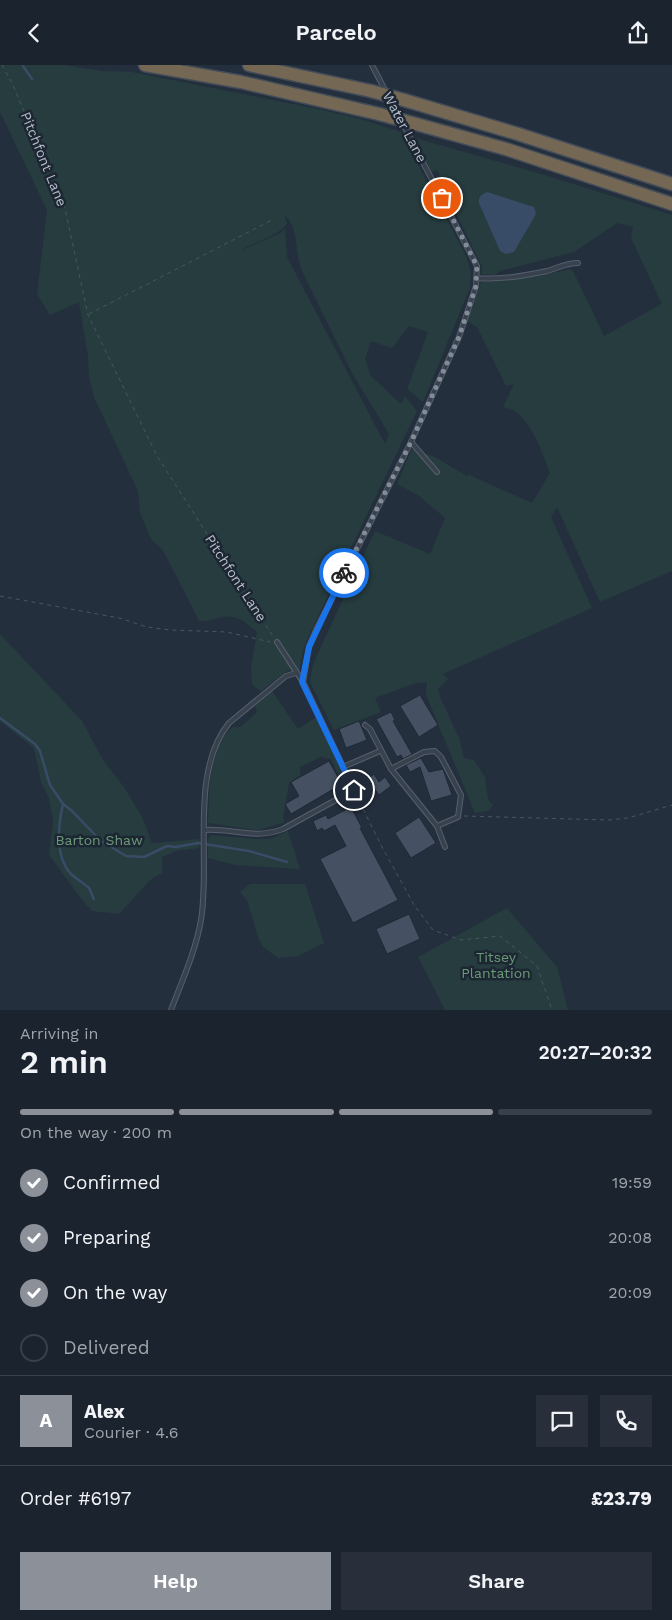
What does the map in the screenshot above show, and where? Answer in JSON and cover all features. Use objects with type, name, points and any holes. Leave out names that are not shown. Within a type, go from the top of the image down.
[{"type":"highway","points":[[145,65],[241,82],[379,114],[506,149],[672,204]]},
{"type":"highway","points":[[249,65],[371,91],[404,100],[559,147],[672,184]]},
{"type":"lane","name":"Water Lane","points":[[302,682],[309,647],[317,628],[411,442],[459,337],[476,286],[477,266],[372,65]]},
{"type":"lane","points":[[476,278],[510,278],[561,268],[571,263],[578,263]]},
{"type":"lane","points":[[411,442],[437,472]]},
{"type":"lane","points":[[204,830],[216,829],[261,835],[272,833],[283,829],[354,790],[302,682],[277,642]]},
{"type":"lane","points":[[171,1010],[201,920],[204,830],[209,767],[212,753],[229,723],[286,676],[296,673]]},
{"type":"lane","points":[[365,725],[370,729],[391,769],[437,826],[445,847]]},
{"type":"lane","points":[[343,767],[380,751]]},
{"type":"lane","points":[[391,769],[424,752],[435,751],[441,757],[461,795],[458,817],[437,826]]},
{"type":"path","name":"Pitchfont Lane","points":[[2,65],[12,83],[64,204],[88,315],[158,456],[277,642]]},
{"type":"path","points":[[88,315],[272,220]]},
{"type":"path","points":[[0,596],[119,618],[147,627],[170,630],[228,632],[272,643],[277,642]]},
{"type":"path","points":[[354,790],[381,845],[414,905],[433,930],[461,940],[500,936],[537,966],[552,1010]]},
{"type":"path","points":[[458,817],[628,818],[672,805]]},
{"type":"green space","points":[[0,65],[65,65],[102,71],[132,72],[361,119],[401,132],[467,258],[471,273],[470,288],[423,402],[407,389],[428,332],[409,326],[392,348],[371,341],[365,359],[371,376],[401,404],[405,396],[417,411],[311,631],[303,650],[300,670],[287,671],[261,691],[252,685],[251,667],[257,632],[237,618],[227,616],[208,621],[199,621],[163,550],[151,539],[140,513],[138,491],[94,397],[89,377],[88,356],[79,302],[50,315],[37,294],[47,210],[0,112]],"holes":[[[284,214],[295,234],[302,271],[352,373],[389,434],[385,444],[287,257],[285,228],[281,233],[240,251],[282,229],[287,224]]]},
{"type":"green space","points":[[412,137],[548,176],[672,215],[672,571],[600,602],[557,507],[551,517],[592,608],[443,674],[448,679],[438,689],[459,738],[464,758],[474,760],[485,777],[488,799],[493,805],[488,811],[475,813],[426,695],[427,682],[416,683],[375,698],[381,712],[334,730],[310,682],[312,668],[375,531],[430,554],[445,518],[418,495],[397,484],[412,449],[435,457],[468,477],[467,474],[532,503],[550,473],[537,441],[528,426],[518,413],[503,407],[514,384],[506,386],[477,327],[467,321],[481,282],[526,278],[571,269],[604,336],[662,304],[631,238],[633,227],[617,223],[574,252],[500,271],[495,275],[481,274],[482,267],[437,170],[432,172]]},
{"type":"green space","name":"Barton Shaw","points":[[0,634],[82,721],[103,760],[124,787],[143,819],[152,843],[200,839],[199,848],[176,851],[162,857],[162,873],[150,880],[119,914],[92,911],[49,855],[53,821],[49,798],[41,782],[34,748],[0,721]]},
{"type":"green space","points":[[272,691],[298,729],[316,717],[346,782],[343,785],[331,759],[321,757],[300,767],[300,775],[289,783],[283,817],[285,822],[254,830],[208,823],[211,772],[218,748],[232,727],[240,727],[257,712],[255,707],[257,703]]},
{"type":"green space","points":[[288,831],[300,869],[235,865],[208,858],[208,839],[211,835],[270,839]]},
{"type":"green space","points":[[250,884],[305,884],[324,943],[298,956],[278,958],[263,947],[258,937],[247,900],[240,892]]},
{"type":"green space","name":"Titsey Plantation","points":[[507,908],[557,967],[568,1010],[445,1010],[418,957]]},
{"type":"water","points":[[487,192],[534,207],[536,214],[514,252],[506,254],[500,251],[479,203],[480,196]]},
{"type":"building","points":[[420,695],[438,725],[419,737],[400,706]]},
{"type":"building","points":[[391,712],[395,720],[393,721],[412,754],[403,759],[401,755],[397,757],[376,719]]},
{"type":"building","points":[[359,721],[367,740],[346,748],[339,729]]},
{"type":"building","points":[[421,758],[429,772],[443,769],[452,795],[431,801],[420,767],[410,772],[406,765]]},
{"type":"building","points":[[329,761],[342,784],[291,814],[285,804],[299,796],[291,782]]},
{"type":"building","points":[[374,774],[379,782],[385,777],[391,786],[379,795],[367,779]]},
{"type":"building","points":[[351,807],[398,900],[353,923],[320,859],[346,846],[335,825],[324,831],[322,828],[317,831],[313,821],[326,815],[328,819]]},
{"type":"building","points":[[419,817],[436,843],[411,858],[395,833]]},
{"type":"building","points":[[409,914],[420,939],[387,954],[376,929]]},
{"type":"waterway","points":[[23,66],[32,79]]},
{"type":"waterway","points":[[0,718],[35,744],[40,751],[50,785],[63,804],[101,841],[126,856],[144,857],[167,846],[176,847],[198,843],[249,851],[287,862]]},
{"type":"waterway","points":[[63,804],[59,831],[62,858],[70,873],[89,888],[94,899]]},
{"type":"way so far","points":[[344,573],[411,442],[459,337],[476,286],[477,266],[442,198]]},
{"type":"route","points":[[344,573],[309,647],[302,682],[354,790]]}]
